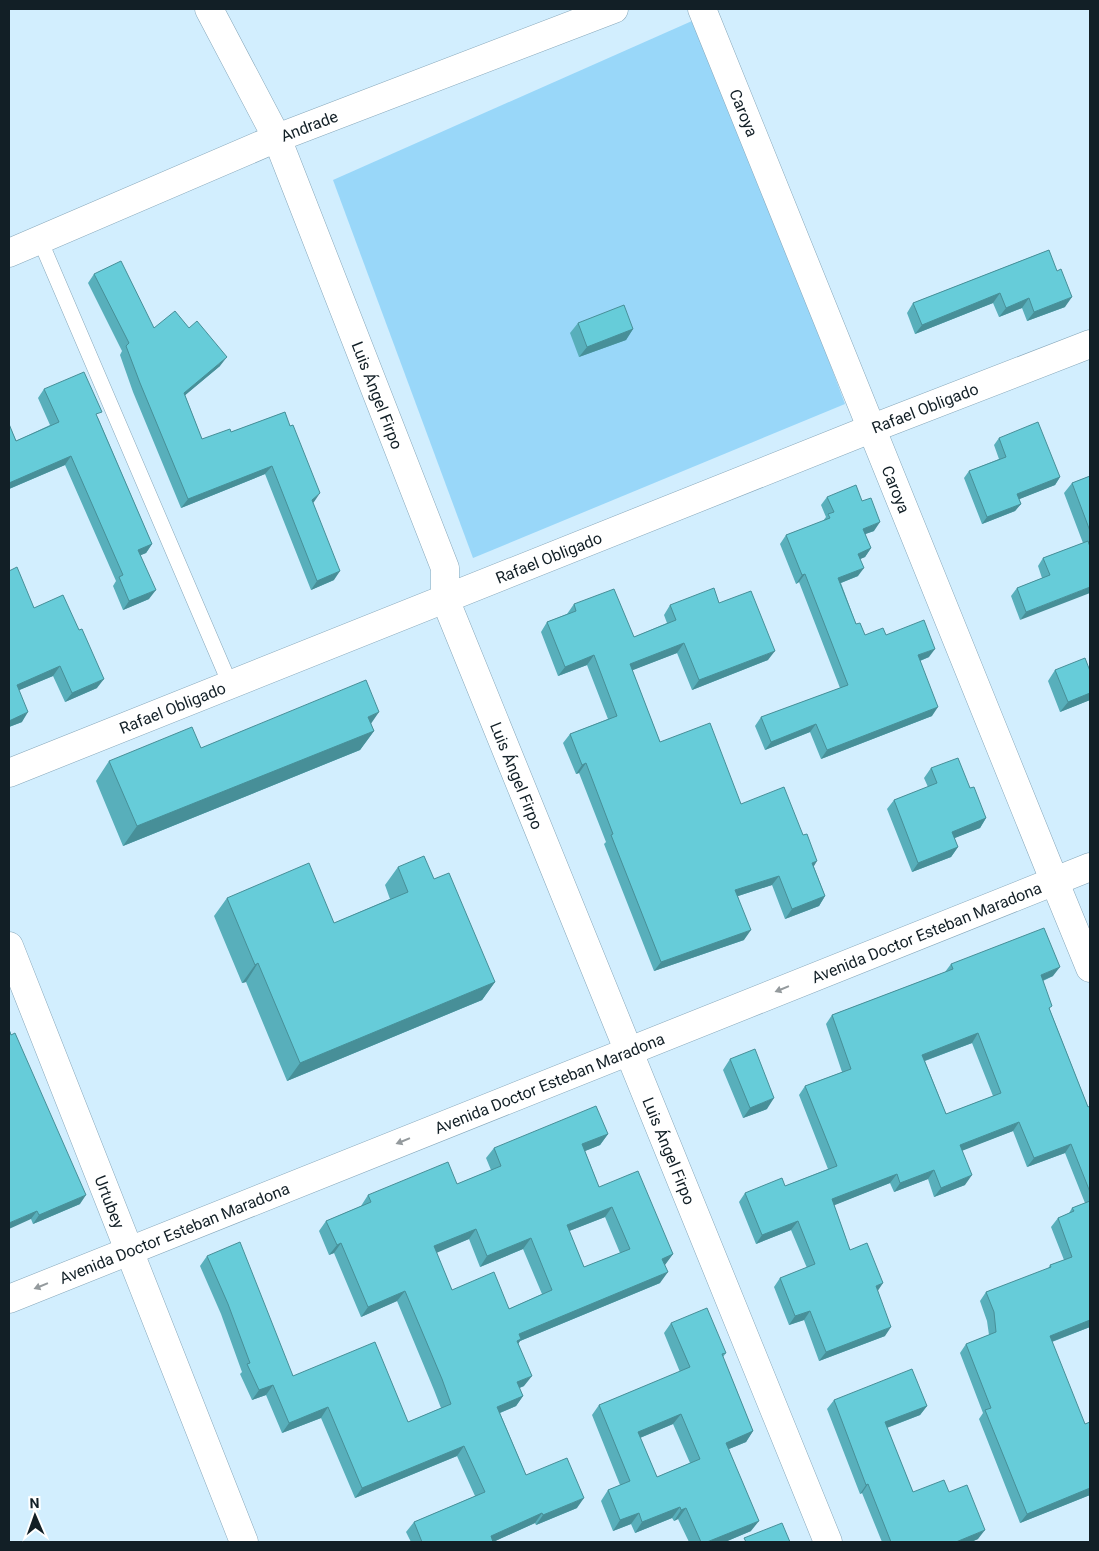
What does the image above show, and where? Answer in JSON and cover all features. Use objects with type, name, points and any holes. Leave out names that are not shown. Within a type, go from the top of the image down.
[{"type":"street","name":"Luis Ángel Firpo","points":[[209,9],[277,138],[445,568],[445,599],[828,1542]]},
{"type":"street","name":"Andrade","points":[[9,253],[277,138],[614,9]]},
{"type":"street","name":"Caroya","points":[[702,9],[1090,968]]},
{"type":"street","name":"Rafael Obligado","points":[[9,773],[872,428],[1090,344]]},
{"type":"street","name":"Avenida Doctor Esteban Maradona","points":[[9,1299],[1090,867]]},
{"type":"street","name":"Urtubey","points":[[9,946],[244,1542]]},
{"type":"lane","points":[[40,240],[230,684]]},
{"type":"shaded area","points":[[701,17],[845,404],[473,558],[333,180]]},
{"type":"building","points":[[1049,250],[1057,271],[1061,269],[1072,297],[1034,312],[1029,298],[1006,308],[1000,293],[922,325],[913,303]]},
{"type":"building","points":[[121,261],[154,328],[175,311],[189,328],[197,321],[227,357],[184,393],[202,439],[230,429],[231,432],[285,412],[290,426],[293,425],[320,493],[312,500],[340,571],[317,581],[272,466],[188,499],[126,346],[129,343],[94,274]]},
{"type":"building","points":[[624,305],[633,329],[587,347],[578,323]]},
{"type":"building","points":[[84,372],[102,412],[96,414],[152,544],[138,550],[156,590],[129,601],[119,577],[123,575],[71,456],[9,483],[9,424],[16,441],[59,422],[44,389]]},
{"type":"building","points":[[1038,422],[1060,477],[1017,494],[1021,504],[987,517],[969,471],[1006,457],[999,438]]},
{"type":"building","points":[[1090,476],[1090,531],[1072,483]]},
{"type":"building","points":[[856,485],[862,501],[871,498],[880,522],[863,529],[871,548],[858,554],[864,568],[838,578],[856,624],[860,623],[865,635],[883,628],[886,635],[924,620],[935,649],[918,655],[938,707],[827,750],[816,724],[771,742],[761,717],[848,685],[805,574],[802,575],[786,535],[830,518],[828,514],[834,512],[827,497]]},
{"type":"building","points":[[1088,541],[1090,547],[1090,587],[1026,612],[1017,588],[1050,575],[1043,558]]},
{"type":"building","points":[[17,567],[34,608],[63,595],[79,630],[82,629],[104,679],[72,693],[60,666],[17,685],[28,712],[9,721],[9,571]]},
{"type":"building","points":[[714,588],[719,603],[751,591],[775,651],[699,680],[684,643],[630,664],[660,742],[710,723],[741,804],[784,787],[803,835],[807,834],[817,861],[812,863],[825,896],[792,909],[779,876],[735,890],[751,930],[661,962],[611,835],[613,834],[586,763],[582,765],[570,734],[617,716],[594,655],[565,667],[547,622],[576,611],[574,604],[614,589],[634,637],[676,620],[670,605]]},
{"type":"building","points":[[1085,658],[1090,671],[1090,693],[1068,702],[1055,670]]},
{"type":"building","points":[[366,680],[379,712],[368,717],[374,731],[137,826],[109,761],[192,727],[201,748]]},
{"type":"building","points":[[958,758],[970,788],[974,787],[986,818],[952,832],[958,847],[918,863],[894,800],[937,783],[931,768]]},
{"type":"building","points":[[424,856],[434,879],[449,873],[495,982],[300,1063],[258,963],[255,965],[227,898],[309,863],[334,923],[408,892],[398,867]]},
{"type":"building","points":[[1044,928],[1060,967],[1041,975],[1052,1006],[1049,1008],[1088,1107],[1090,1106],[1090,1192],[1071,1144],[1034,1158],[1019,1122],[960,1145],[972,1175],[941,1188],[934,1170],[900,1183],[897,1174],[832,1199],[850,1250],[867,1243],[883,1283],[876,1286],[891,1327],[826,1352],[810,1311],[795,1316],[780,1278],[815,1264],[798,1221],[762,1235],[745,1193],[782,1178],[785,1186],[837,1166],[805,1086],[851,1069],[832,1015],[953,969],[951,964]],"holes":[[[978,1033],[1001,1093],[946,1114],[922,1055]]]},
{"type":"building","points":[[9,1029],[11,1035],[15,1033],[86,1195],[39,1215],[37,1211],[9,1223]]},
{"type":"building","points":[[755,1049],[774,1098],[750,1108],[730,1059]]},
{"type":"building","points":[[596,1106],[608,1134],[582,1144],[599,1187],[638,1171],[673,1254],[662,1259],[668,1272],[519,1334],[521,1339],[517,1341],[532,1376],[517,1382],[523,1396],[497,1407],[526,1475],[567,1458],[584,1498],[543,1515],[542,1513],[491,1536],[493,1542],[422,1542],[414,1522],[485,1492],[464,1446],[362,1488],[328,1407],[289,1423],[273,1385],[259,1390],[247,1364],[250,1363],[228,1304],[207,1256],[240,1242],[293,1376],[375,1342],[408,1422],[451,1404],[442,1379],[405,1291],[368,1307],[341,1243],[337,1245],[326,1221],[371,1202],[368,1195],[448,1162],[457,1184],[501,1166],[494,1148]],"holes":[[[612,1207],[630,1249],[584,1267],[567,1225]],[[476,1229],[487,1256],[531,1238],[552,1290],[509,1309],[494,1272],[452,1290],[434,1246]]]},
{"type":"building","points":[[1090,1201],[1090,1320],[1050,1336],[1085,1424],[1090,1422],[1090,1488],[1027,1514],[985,1410],[991,1408],[966,1344],[996,1332],[994,1312],[986,1292],[1072,1257],[1058,1218],[1074,1211],[1072,1208]]},
{"type":"building","points":[[707,1308],[726,1353],[722,1354],[753,1431],[726,1443],[759,1521],[707,1542],[701,1542],[686,1508],[681,1510],[680,1507],[642,1522],[639,1513],[620,1520],[608,1490],[630,1481],[599,1405],[690,1367],[671,1323]],"holes":[[[681,1414],[700,1459],[657,1477],[638,1432]]]},
{"type":"building","points":[[912,1369],[927,1406],[885,1422],[913,1492],[944,1480],[949,1492],[967,1485],[985,1530],[956,1542],[891,1542],[868,1484],[866,1485],[834,1400]]},
{"type":"building","points":[[782,1523],[790,1542],[746,1542],[744,1538]]}]
